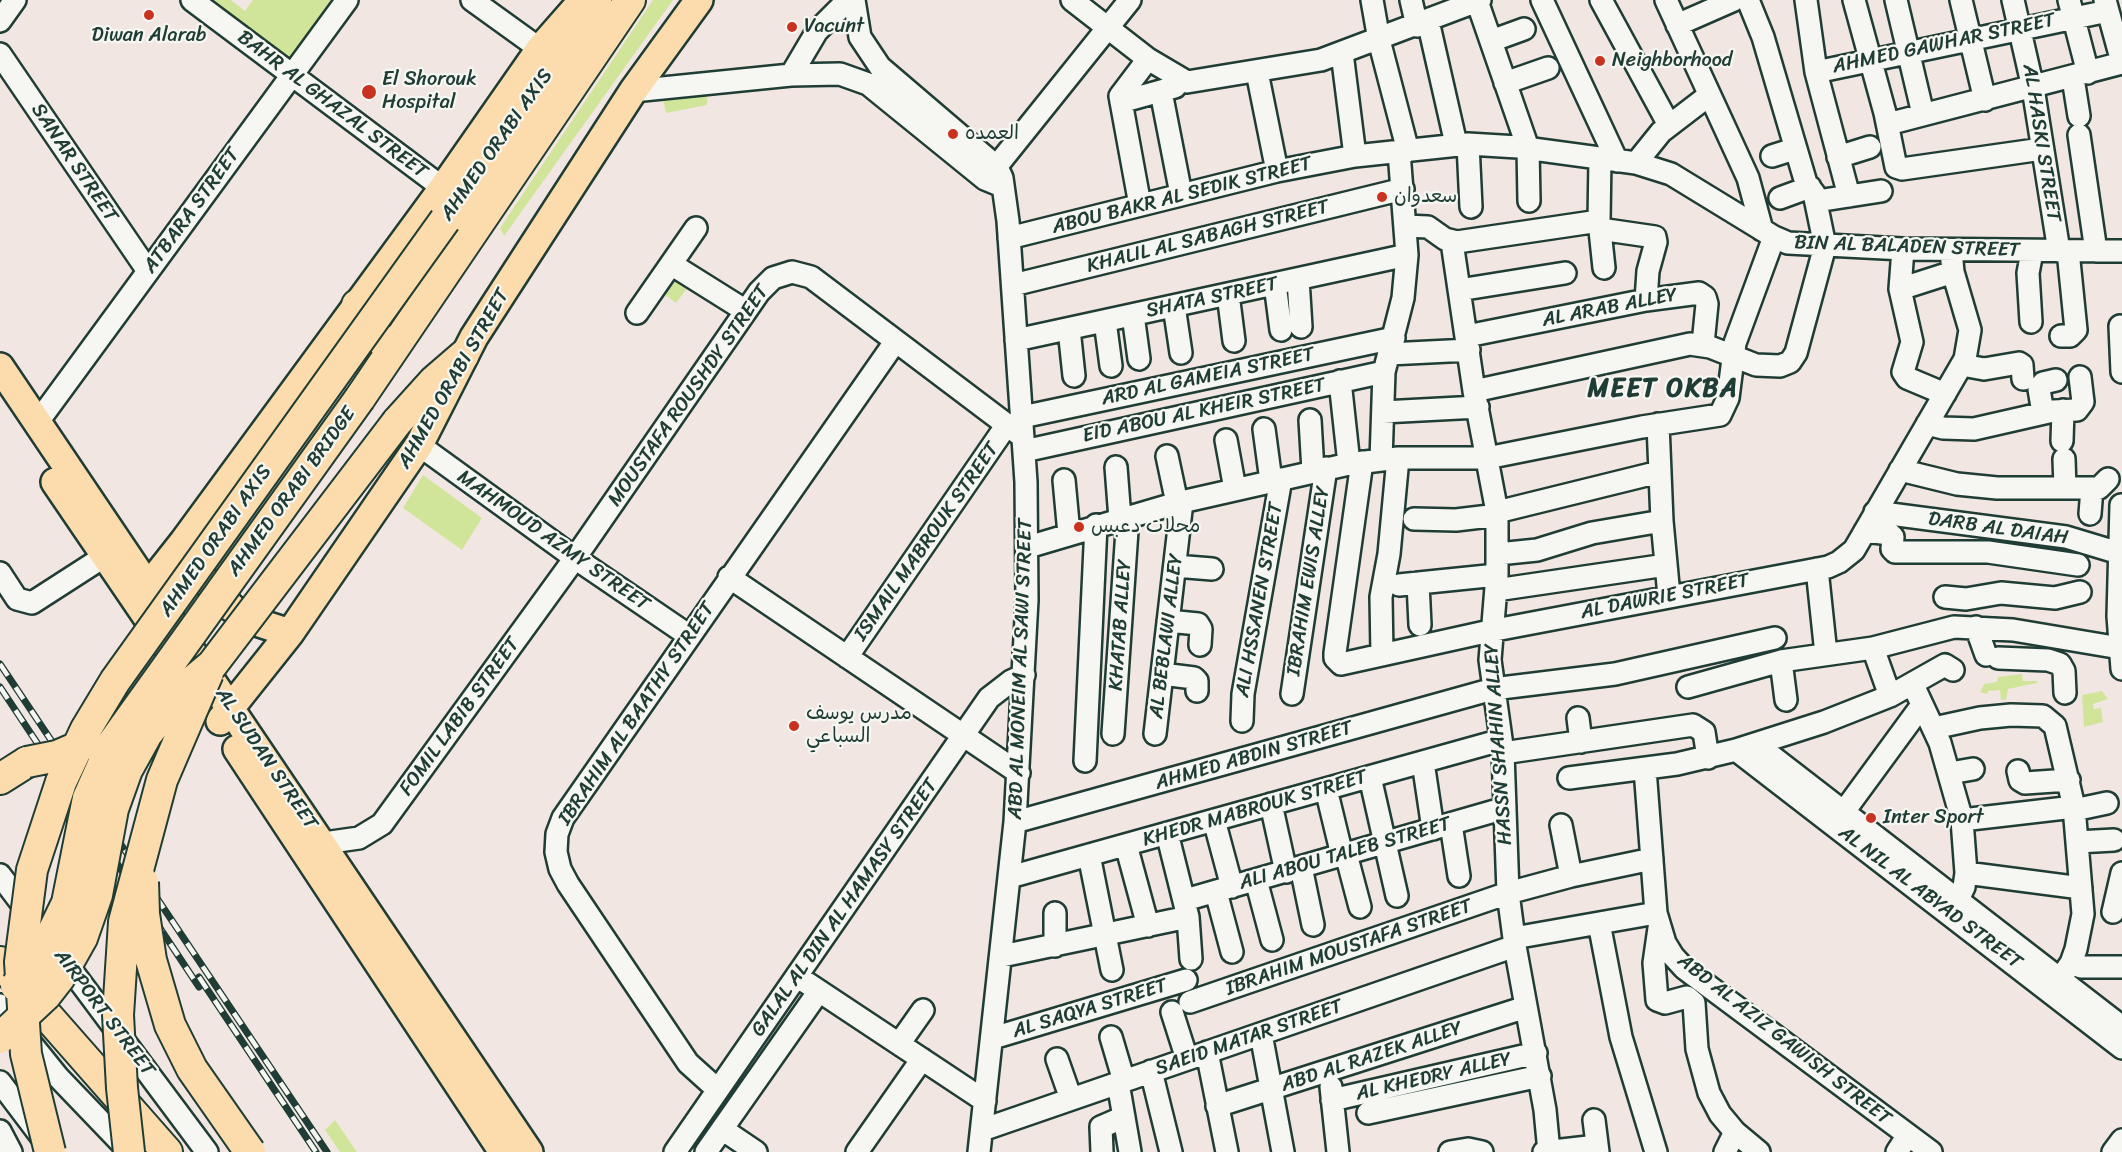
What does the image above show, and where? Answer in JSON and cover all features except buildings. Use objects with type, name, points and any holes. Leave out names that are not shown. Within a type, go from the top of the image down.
[{"type":"highway","name":"AHMED ORABI AXIS","points":[[46,1145],[26,1054],[22,1024],[20,962],[32,870],[60,782],[86,729],[115,681],[445,220],[596,0]]},
{"type":"highway","name":"AHMED ORABI BRIDGE","points":[[0,1003],[31,969],[60,921],[73,885],[87,798],[102,761],[132,713],[360,398],[630,0]]},
{"type":"highway","points":[[357,305],[369,327],[385,343],[388,357]]},
{"type":"highway","name":"AHMED ORABI BRIDGE","points":[[0,1038],[46,995],[82,938],[97,895],[113,809],[136,752],[159,717],[181,691],[212,665],[397,422],[421,394],[463,356]]},
{"type":"highway","points":[[130,1152],[119,1052],[119,979],[124,922],[162,780],[212,665]]},
{"type":"highway","points":[[0,779],[14,761],[71,751],[132,713]]},
{"type":"highway","points":[[145,841],[144,914],[151,960],[162,1004],[192,1069],[250,1152]]},
{"type":"highway","points":[[0,962],[167,1152]]},
{"type":"main road","points":[[143,593],[184,541],[443,188],[540,49],[582,0]]},
{"type":"main road","name":"AHMED ORABI STREET","points":[[225,714],[290,633],[419,445],[463,356],[633,91],[699,0]]},
{"type":"main road","name":"AL SUDAN STREET","points":[[0,367],[38,423],[143,593],[225,714],[503,1152]]},
{"type":"main road","name":"AL SUDAN STREET","points":[[0,401],[105,556],[143,593]]},
{"type":"main road","points":[[184,541],[198,569],[216,594],[250,620],[290,633]]},
{"type":"main road","name":"AL SUDAN STREET","points":[[225,714],[324,843],[529,1152]]},
{"type":"street","points":[[0,21],[15,0]]},
{"type":"street","name":"BAHR AL GHAZAL STREET","points":[[192,0],[443,188]]},
{"type":"street","name":"ATBARA STREET","points":[[38,423],[347,0]]},
{"type":"street","points":[[472,0],[540,49]]},
{"type":"street","points":[[792,75],[817,31],[848,0]]},
{"type":"street","points":[[854,0],[860,37],[880,67],[995,177]]},
{"type":"street","points":[[1072,0],[1148,59],[1187,81]]},
{"type":"street","points":[[995,177],[1130,0]]},
{"type":"street","points":[[1372,0],[1404,151],[1403,189],[1407,255],[1403,298],[1389,355],[1383,412],[1372,461]]},
{"type":"street","points":[[1411,0],[1422,24],[1462,144],[1471,207]]},
{"type":"street","points":[[1542,0],[1618,161]]},
{"type":"street","points":[[1601,0],[1669,124]]},
{"type":"street","points":[[1028,547],[1124,517],[1319,470],[1372,461],[1487,458],[1658,424],[1709,419],[1720,415],[1725,408],[1731,356],[1768,234],[1748,178],[1708,96],[1666,0]]},
{"type":"street","points":[[1677,25],[1734,0]]},
{"type":"street","points":[[1383,412],[1476,399],[1690,344],[1702,344],[1731,356],[1769,367],[1790,362],[1796,353],[1825,246],[1813,194],[1806,183],[1794,149],[1762,37],[1748,0]]},
{"type":"street","points":[[1806,0],[1816,72],[1848,196]]},
{"type":"street","points":[[1854,0],[1868,59],[1888,124],[1896,167],[1902,169],[2042,149]]},
{"type":"street","points":[[1896,0],[1923,114]]},
{"type":"street","points":[[1961,0],[1985,99]]},
{"type":"street","name":"AL HASKI STREET","points":[[2013,0],[2033,88],[2042,149],[2063,251],[2076,330],[2070,336],[2061,336]]},
{"type":"street","points":[[1120,102],[1161,92],[1187,81],[1257,72],[1342,53],[1479,1],[1528,148],[1529,201]]},
{"type":"street","points":[[1888,124],[2081,76],[2122,63],[2107,5]]},
{"type":"street","name":"AHMED GAWHAR STREET","points":[[1816,72],[2020,28],[2071,9],[2107,5]]},
{"type":"street","points":[[2071,9],[2081,76],[2079,126],[2096,251]]},
{"type":"street","points":[[1491,41],[1524,29]]},
{"type":"street","points":[[1342,53],[1355,156]]},
{"type":"street","name":"SANAR STREET","points":[[0,54],[148,271]]},
{"type":"street","points":[[1140,205],[1120,102],[1123,90],[1148,59]]},
{"type":"street","points":[[1505,83],[1548,68]]},
{"type":"street","points":[[1257,72],[1277,171]]},
{"type":"street","points":[[633,91],[792,75],[840,74],[868,84],[995,177]]},
{"type":"street","points":[[1161,92],[1182,194]]},
{"type":"street","points":[[1604,268],[1600,225],[1618,161],[1708,96]]},
{"type":"street","name":"BIN AL BALADEN STREET","points":[[1355,156],[1462,144],[1528,148],[1618,161],[1671,174],[1692,184],[1768,234],[1788,243],[1903,249],[2032,252],[2122,251]]},
{"type":"street","points":[[1838,157],[1870,147]]},
{"type":"street","points":[[1772,156],[1794,149]]},
{"type":"street","name":"ABOU BAKR AL SEDIK STREET","points":[[1009,238],[1277,171],[1355,156]]},
{"type":"street","name":"ABD AL MONEIM AL SAWI STREET","points":[[979,1152],[1002,956],[1019,773],[1028,547],[1019,433],[1009,238],[995,177]]},
{"type":"street","name":"KHALIL AL SABAGH STREET","points":[[1012,285],[1403,189]]},
{"type":"street","points":[[1780,198],[1813,194],[1848,196],[1881,191]]},
{"type":"street","points":[[1406,226],[1428,227],[1452,242],[1600,225],[1654,237],[1656,242],[1648,271],[1646,300]]},
{"type":"street","points":[[637,313],[696,228]]},
{"type":"street","name":"HASSN SHAHIN ALLEY","points":[[1452,242],[1476,399],[1498,513],[1497,573],[1490,631],[1490,660],[1502,747],[1508,893],[1514,942],[1540,1076],[1549,1152]]},
{"type":"street","points":[[1903,249],[1900,289],[1904,315],[1912,342],[1902,369],[1904,376],[1946,394]]},
{"type":"street","points":[[1952,250],[1953,272],[1970,330],[1962,364],[1865,531],[1890,534],[1893,537],[1892,549],[1895,552],[1942,550],[1988,552],[2078,565]]},
{"type":"street","points":[[2031,322],[2028,273],[2032,252]]},
{"type":"street","name":"SHATA STREET","points":[[1016,340],[1407,255]]},
{"type":"street","points":[[671,264],[746,311]]},
{"type":"street","points":[[1900,289],[1953,272]]},
{"type":"street","name":"MOUSTAFA ROUSHDY STREET","points":[[575,558],[765,284],[782,274],[802,273],[811,277],[1019,433]]},
{"type":"street","points":[[1459,290],[1565,273]]},
{"type":"street","points":[[1275,284],[1291,328],[1298,279]]},
{"type":"street","name":"AL ARAB ALLEY","points":[[1389,355],[1468,343],[1646,300],[1692,293],[1705,297],[1707,304],[1702,344]]},
{"type":"street","points":[[1228,294],[1234,341]]},
{"type":"street","points":[[1174,306],[1181,353]]},
{"type":"street","points":[[1133,315],[1139,359]]},
{"type":"street","points":[[1105,321],[1111,366]]},
{"type":"street","points":[[2120,326],[2122,372]]},
{"type":"street","points":[[1069,329],[1074,375]]},
{"type":"street","name":"IBRAHIM AL BAATHY STREET","points":[[718,1090],[695,1071],[683,1055],[568,884],[560,868],[556,852],[557,834],[563,818],[688,635],[895,342]]},
{"type":"street","name":"EID ABOU AL KHEIR STREET","points":[[1019,433],[1340,381],[1389,355]]},
{"type":"street","name":"ARD AL GAMEIA STREET","points":[[1019,433],[1389,355]]},
{"type":"street","points":[[1962,364],[1984,369],[2019,363],[2022,364],[2023,379]]},
{"type":"street","points":[[1927,424],[1959,430],[1986,418],[2077,410],[2082,406],[2080,377]]},
{"type":"street","points":[[2056,380],[2043,383],[2039,389],[2053,411],[2063,450],[2065,488]]},
{"type":"street","points":[[1340,381],[1372,461],[1389,554],[1381,597],[1382,655]]},
{"type":"street","name":"IBRAHIM EWIS ALLEY","points":[[1292,694],[1319,470],[1310,420]]},
{"type":"street","points":[[1658,424],[1662,521],[1669,596]]},
{"type":"street","name":"ALI HSSANEN STREET","points":[[1242,721],[1243,694],[1276,480],[1264,429]]},
{"type":"street","name":"ISMAIL MABROUK STREET","points":[[847,657],[1019,433]]},
{"type":"street","points":[[1227,440],[1235,489]]},
{"type":"street","name":"MAHMOUD AZMY STREET","points":[[419,445],[575,558],[688,635]]},
{"type":"street","name":"AL BEBLAWI ALLEY","points":[[1155,734],[1175,566],[1180,503],[1167,456]]},
{"type":"street","name":"AL DAWRIE STREET","points":[[1372,461],[1335,653],[1338,662],[1346,663],[1490,631],[1817,569],[1839,562],[1854,550],[1865,531]]},
{"type":"street","name":"KHATAB ALLEY","points":[[1113,734],[1124,517],[1116,467]]},
{"type":"street","points":[[1900,470],[1959,474],[1998,488],[2065,488],[2100,483],[2090,513]]},
{"type":"street","points":[[1414,519],[1456,520],[1498,513],[1659,472]]},
{"type":"street","points":[[1064,480],[1069,534]]},
{"type":"street","points":[[2121,505],[2120,648],[2122,669]]},
{"type":"street","name":"DARB AL DAIAH","points":[[1875,512],[1987,518],[2026,531],[2120,544]]},
{"type":"street","points":[[1497,573],[1537,550],[1592,533],[1662,521]]},
{"type":"street","points":[[2026,531],[2030,522],[2059,526]]},
{"type":"street","points":[[1085,761],[1096,525]]},
{"type":"street","points":[[0,573],[17,599],[32,603],[105,556]]},
{"type":"street","name":"FOMIL LABIB STREET","points":[[324,843],[359,838],[382,824],[575,558]]},
{"type":"street","points":[[1420,625],[1409,584],[1497,573],[1666,565]]},
{"type":"street","points":[[1175,566],[1212,569]]},
{"type":"street","points":[[1817,569],[1826,654]]},
{"type":"street","points":[[729,577],[1019,773]]},
{"type":"street","points":[[2065,693],[2063,667],[2048,660],[1992,657],[1956,598],[2001,593],[2055,598],[2080,592]]},
{"type":"street","points":[[1168,621],[1198,624],[1201,629],[1200,645]]},
{"type":"street","points":[[1688,687],[1780,661],[1873,648],[1954,627],[2050,635],[2120,648]]},
{"type":"street","points":[[2048,660],[2050,635]]},
{"type":"street","name":"AHMED ABDIN STREET","points":[[1015,822],[1493,689],[1575,680],[1655,667],[1775,638]]},
{"type":"street","points":[[1873,648],[1890,696]]},
{"type":"street","points":[[1780,661],[1786,700]]},
{"type":"street","points":[[1569,778],[1645,769],[1708,758],[1824,722],[1890,696],[1945,665],[1953,670]]},
{"type":"street","points":[[1162,674],[1194,678],[1197,681],[1197,691]]},
{"type":"street","name":"GALAL AL DIN AL HAMASY STREET","points":[[675,1152],[989,698],[1011,681],[1024,675]]},
{"type":"street","points":[[1913,685],[1934,728],[1950,773],[1962,820],[1966,873],[1955,907]]},
{"type":"street","points":[[1839,818],[1922,705]]},
{"type":"street","points":[[1934,728],[1980,718],[2011,716],[2043,716],[2055,726],[2074,809],[2083,914],[2080,934],[2061,978]]},
{"type":"street","points":[[1578,718],[1581,742]]},
{"type":"street","name":"KHEDR MABROUK STREET","points":[[1010,877],[1424,762],[1502,747],[1581,742],[1697,726],[1704,732],[1708,758]]},
{"type":"street","name":"AL NIL AL ABYAD STREET","points":[[1746,747],[1955,907],[2061,978],[2122,1027]]},
{"type":"street","points":[[1424,762],[1459,876]]},
{"type":"street","name":"ABD AL AZIZ GAWISH STREET","points":[[1645,769],[1658,921],[1673,957],[1902,1144],[1931,1152]]},
{"type":"street","points":[[1950,773],[1973,769]]},
{"type":"street","points":[[2019,771],[2020,780],[2025,783],[2069,780]]},
{"type":"street","points":[[1370,777],[1397,896]]},
{"type":"street","points":[[1326,789],[1360,907]]},
{"type":"street","points":[[1962,820],[2074,809],[2107,803]]},
{"type":"street","points":[[1271,804],[1313,925]]},
{"type":"street","name":"ALI ABOU TALEB STREET","points":[[1002,956],[1148,926],[1224,890],[1505,808]]},
{"type":"street","points":[[1214,820],[1232,952]]},
{"type":"street","points":[[1561,825],[1571,876]]},
{"type":"street","points":[[1167,833],[1187,909],[1191,959]]},
{"type":"street","points":[[2077,842],[2114,840]]},
{"type":"street","points":[[1126,845],[1148,926]]},
{"type":"street","points":[[1089,855],[1112,970]]},
{"type":"street","name":"IBRAHIM MOUSTAFA STREET","points":[[1197,1056],[1181,1007],[1508,893],[1571,876],[1652,859]]},
{"type":"street","points":[[1966,873],[2082,888]]},
{"type":"street","points":[[2083,914],[2117,912],[2122,873]]},
{"type":"street","name":"AIRPORT STREET","points":[[0,875],[207,1152]]},
{"type":"street","points":[[1256,880],[1272,940]]},
{"type":"street","points":[[1055,913],[1055,946]]},
{"type":"street","points":[[1658,921],[1654,952],[1658,1000],[1665,1003],[1687,997],[1694,1003],[1702,1071],[1720,1114],[1735,1132],[1759,1152]]},
{"type":"street","name":"SAEID MATAR STREET","points":[[982,1130],[1261,1034],[1514,942],[1599,923],[1658,921]]},
{"type":"street","points":[[1599,923],[1621,1037],[1656,1152]]},
{"type":"street","points":[[2061,978],[2081,967],[2122,966]]},
{"type":"street","points":[[798,977],[985,1101]]},
{"type":"street","name":"AL NIL AL ABYAD STREET","points":[[2061,978],[2122,1048]]},
{"type":"street","name":"AL SAQYA STREET","points":[[993,1038],[1186,980]]},
{"type":"street","name":"GALAL AL DIN AL HAMASY STREET","points":[[706,1152],[819,991]]},
{"type":"street","points":[[0,1003],[58,1077],[130,1152]]},
{"type":"street","name":"ABD AL RAZEK ALLEY","points":[[1217,1106],[1526,1007]]},
{"type":"street","points":[[899,1044],[922,1010]]},
{"type":"street","points":[[1261,1034],[1283,1152]]},
{"type":"street","points":[[1110,1037],[1121,1082],[1130,1152]]},
{"type":"street","name":"AL KHEDRY ALLEY","points":[[1332,1100],[1536,1053]]},
{"type":"street","points":[[1197,1056],[1217,1106],[1227,1152]]},
{"type":"street","points":[[857,1152],[922,1059]]},
{"type":"street","points":[[1058,1059],[1071,1099]]},
{"type":"street","points":[[1151,1071],[1171,1152]]},
{"type":"street","points":[[1329,1071],[1338,1152]]},
{"type":"street","points":[[1368,1113],[1540,1076]]},
{"type":"street","name":"AHMED ORABI AXIS","points":[[0,1082],[46,1145]]},
{"type":"street","points":[[1102,1152],[1101,1127],[1124,1117]]},
{"type":"street","points":[[1544,1152],[1597,1149],[1594,1120]]},
{"type":"street","points":[[722,1129],[756,1152]]},
{"type":"street","points":[[0,1131],[11,1152]]},
{"type":"street","points":[[1725,1152],[1735,1132]]},
{"type":"street","points":[[2113,1152],[2122,1140]]},
{"type":"street","points":[[1450,1152],[1468,1149],[1482,1152]]},
{"type":"green space","points":[[203,0],[231,0],[245,11],[253,0],[340,0],[293,66]]},
{"type":"green space","points":[[653,0],[673,0],[504,236],[500,228]]},
{"type":"green space","points":[[707,88],[707,105],[666,113],[662,94]]},
{"type":"green space","points":[[673,276],[688,287],[676,303],[663,293]]},
{"type":"green space","points":[[423,475],[482,518],[462,550],[403,508]]},
{"type":"green space","points":[[2022,674],[2023,681],[2037,681],[2037,683],[2008,689],[2006,700],[2001,700],[2000,690],[1988,691],[1987,694],[1980,692],[1984,684],[1997,682],[1998,677]]},
{"type":"green space","points":[[2102,691],[2108,699],[2093,704],[2094,709],[2101,708],[2103,722],[2084,727],[2082,695]]},
{"type":"green space","points":[[335,1120],[357,1152],[340,1152],[325,1130]]},
{"type":"railway","points":[[0,664],[327,1152]]},
{"type":"railway","points":[[0,687],[199,987]]},
{"type":"railway","points":[[199,977],[316,1152]]},
{"type":"place","name":"Diwan Alarab","points":[[149,15]]},
{"type":"place","name":"Vacunt","points":[[792,27]]},
{"type":"place","name":"Neighborhood","points":[[1600,61]]},
{"type":"place","name":"El Shorouk Hospital","points":[[369,92]]},
{"type":"place","name":"العمده","points":[[953,134]]},
{"type":"place","name":"سعدوان","points":[[1382,197]]},
{"type":"place","name":"محلات دعبس","points":[[1079,527]]},
{"type":"place","name":"مدرس يوسف السباعي","points":[[794,726]]},
{"type":"place","name":"Inter Sport","points":[[1871,818]]},
{"type":"district","name":"MEET OKBA","points":[[1663,389]]}]
